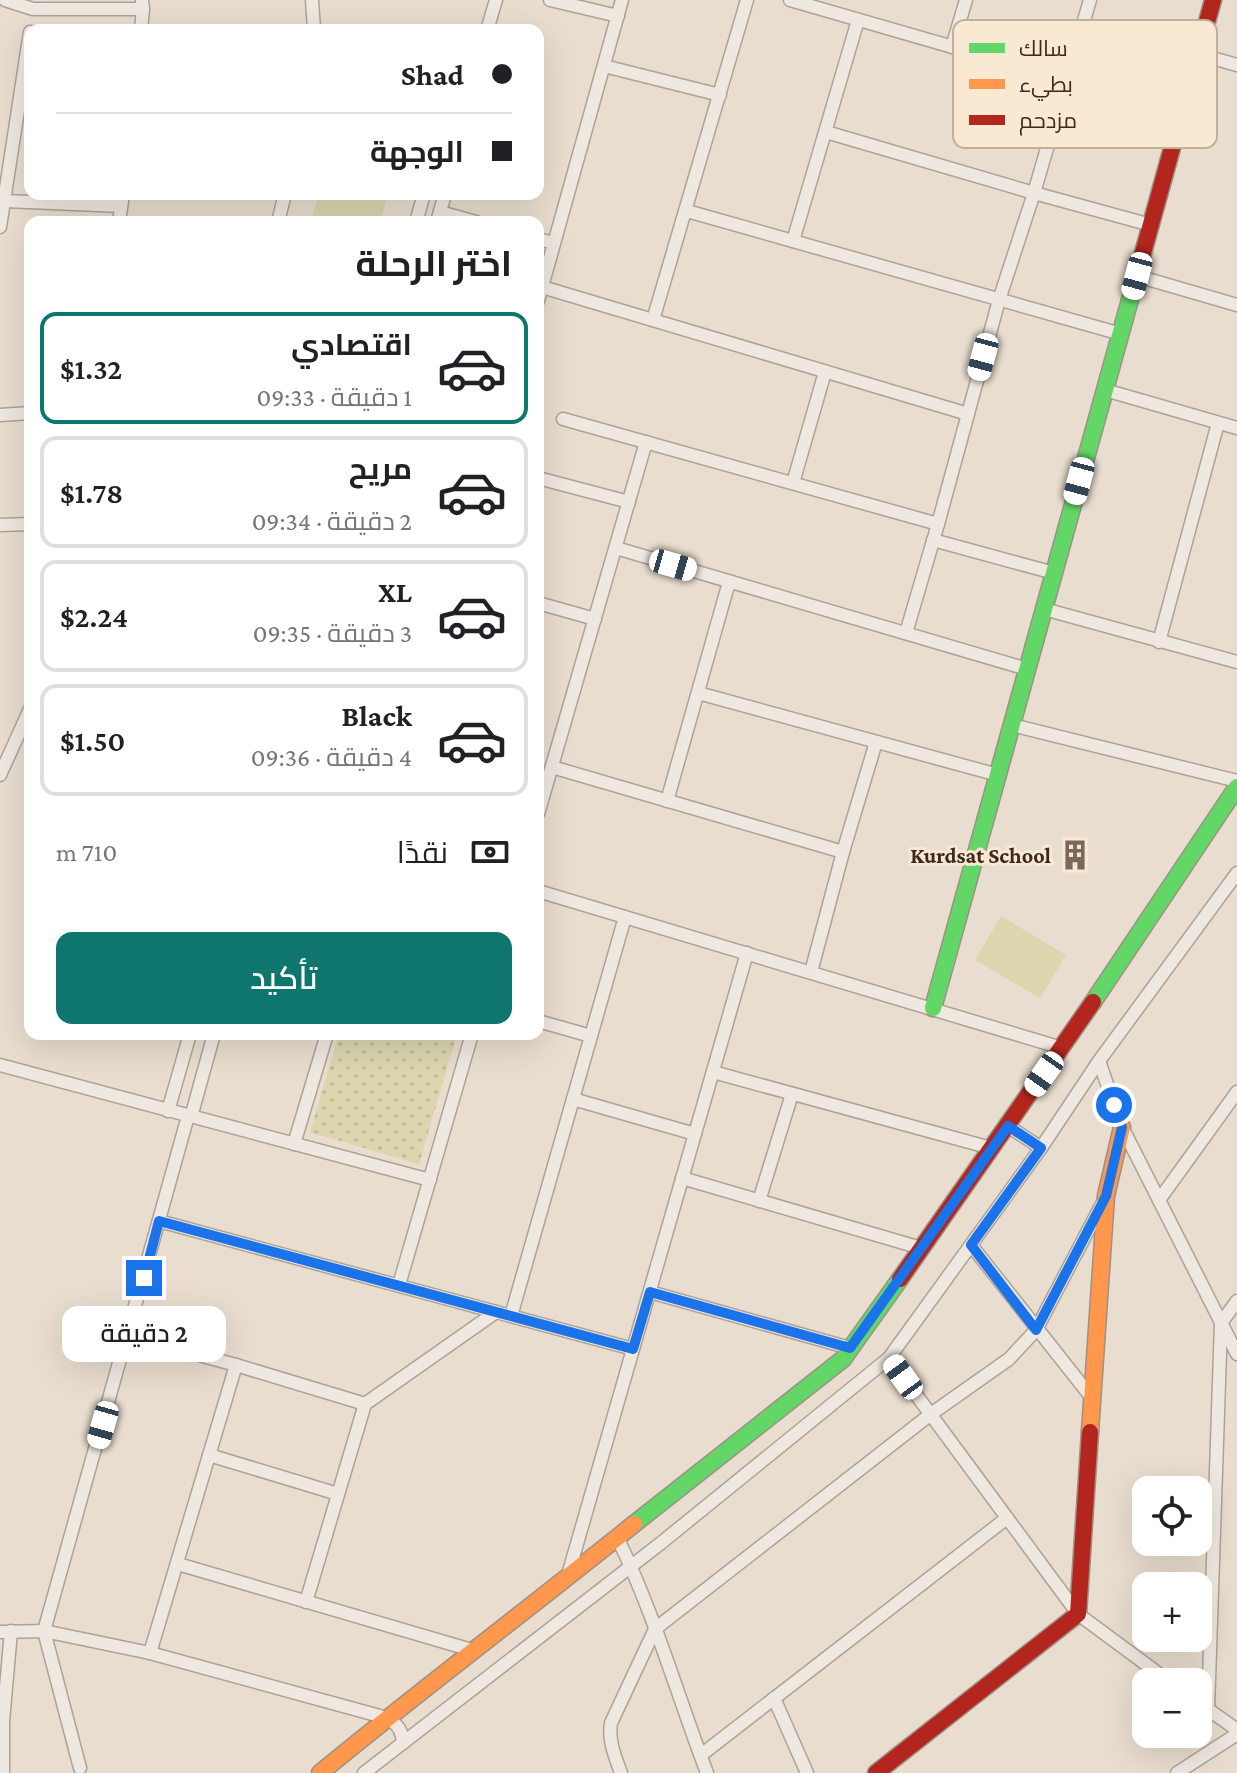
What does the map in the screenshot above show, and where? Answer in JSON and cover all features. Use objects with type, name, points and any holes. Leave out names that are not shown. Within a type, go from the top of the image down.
[{"type":"street","points":[[5,0],[33,9],[143,4],[141,24]]},
{"type":"street","points":[[312,0],[314,24]]},
{"type":"street","points":[[489,24],[496,0]]},
{"type":"street","points":[[550,0],[618,16]]},
{"type":"street","points":[[544,280],[622,0]]},
{"type":"street","points":[[653,320],[747,0]]},
{"type":"street","points":[[790,0],[952,47],[953,44]]},
{"type":"street","points":[[960,20],[966,0]]},
{"type":"street","points":[[1084,20],[1090,0]]},
{"type":"street","points":[[1207,20],[1213,0]]},
{"type":"street","points":[[31,24],[33,9]]},
{"type":"street","points":[[793,241],[858,20]]},
{"type":"street","points":[[1217,59],[1237,65]]},
{"type":"street","points":[[604,66],[720,95]]},
{"type":"street","points":[[0,227],[24,72]]},
{"type":"street","points":[[826,132],[1151,225]]},
{"type":"street","points":[[906,633],[999,300],[1047,148]]},
{"type":"street","points":[[933,1008],[1172,148]]},
{"type":"street","points":[[5,201],[122,200]]},
{"type":"street","points":[[687,211],[1121,334]]},
{"type":"street","points":[[544,240],[554,243]]},
{"type":"street","points":[[1137,276],[1237,305]]},
{"type":"street","points":[[544,288],[968,414]]},
{"type":"street","points":[[793,483],[825,372]]},
{"type":"street","points":[[1105,390],[1237,428]]},
{"type":"street","points":[[0,415],[24,413]]},
{"type":"street","points":[[563,419],[938,524]]},
{"type":"street","points":[[1159,642],[1218,423]]},
{"type":"street","points":[[544,794],[646,442]]},
{"type":"street","points":[[544,480],[629,502]]},
{"type":"street","points":[[0,525],[24,524]]},
{"type":"street","points":[[933,540],[1054,573]]},
{"type":"street","points":[[616,548],[1027,669]]},
{"type":"street","points":[[667,801],[729,582]]},
{"type":"street","points":[[544,605],[595,619]]},
{"type":"street","points":[[1044,609],[1237,662]]},
{"type":"street","points":[[698,693],[998,775]]},
{"type":"street","points":[[0,775],[24,722]]},
{"type":"street","points":[[1012,725],[1237,781]]},
{"type":"street","points":[[811,972],[876,742]]},
{"type":"street","points":[[552,767],[843,852]]},
{"type":"street","points":[[320,1773],[843,1359],[1062,1048],[1237,787]]},
{"type":"street","points":[[364,1773],[631,1566],[889,1358],[1041,1148],[1099,1061],[1237,873]]},
{"type":"street","points":[[544,893],[1062,1048]]},
{"type":"street","points":[[511,1316],[625,917]]},
{"type":"street","points":[[568,1575],[747,953]]},
{"type":"street","points":[[544,1023],[591,1036]]},
{"type":"street","points":[[168,1111],[188,1040]]},
{"type":"street","points":[[80,1768],[44,1631],[212,1040]]},
{"type":"street","points":[[294,1144],[325,1040]]},
{"type":"street","points":[[399,1285],[470,1040]]},
{"type":"street","points":[[1099,1061],[1122,1127],[1237,1354]]},
{"type":"street","points":[[0,1065],[430,1180]]},
{"type":"street","points":[[713,1072],[991,1148]]},
{"type":"street","points":[[1159,1200],[1237,1092]]},
{"type":"street","points":[[759,1201],[792,1094]]},
{"type":"street","points":[[573,1099],[695,1134]]},
{"type":"street","points":[[1008,1126],[1041,1148]]},
{"type":"street","points":[[876,1773],[1078,1614],[1106,1196],[1122,1127]]},
{"type":"street","points":[[682,1178],[921,1248]]},
{"type":"street","points":[[621,1773],[609,1734],[611,1723],[655,1629],[931,1414],[1009,1359],[1036,1330],[1106,1196]]},
{"type":"street","points":[[159,1221],[633,1349]]},
{"type":"street","points":[[971,1245],[1092,1398]]},
{"type":"street","points":[[650,1292],[850,1348]]},
{"type":"street","points":[[1205,1668],[1221,1323],[1237,1301]]},
{"type":"street","points":[[306,1602],[365,1404],[496,1312]]},
{"type":"street","points":[[128,1336],[365,1404]]},
{"type":"street","points":[[889,1358],[1078,1614],[1151,1668]]},
{"type":"street","points":[[150,1653],[236,1365]]},
{"type":"street","points":[[209,1455],[338,1494]]},
{"type":"street","points":[[701,1755],[1007,1518]]},
{"type":"street","points":[[617,1537],[631,1566],[707,1773]]},
{"type":"street","points":[[178,1564],[475,1651]]},
{"type":"street","points":[[3,1773],[6,1632],[44,1631],[150,1653],[387,1718],[398,1726],[403,1743]]},
{"type":"street","points":[[774,1698],[807,1773]]},
{"type":"street","points":[[1177,1773],[1237,1732],[1212,1712]]},
{"type":"shaded area","points":[[317,200],[386,200],[382,216],[313,216]]},
{"type":"shaded area","points":[[1001,916],[1066,955],[1040,998],[975,960]]},
{"type":"shaded area","points":[[337,1040],[455,1040],[419,1164],[310,1132]]},
{"type":"traffic: fast","points":[[933,1008],[1138,271]]},
{"type":"traffic: fast","points":[[1093,1002],[1237,787]]},
{"type":"traffic: fast","points":[[634,1524],[843,1359],[900,1279]]},
{"type":"traffic: slow","points":[[1090,1432],[1106,1196],[1122,1127]]},
{"type":"traffic: slow","points":[[320,1773],[634,1524]]},
{"type":"traffic: jam","points":[[1207,20],[1213,0]]},
{"type":"traffic: jam","points":[[1138,271],[1172,148]]},
{"type":"traffic: jam","points":[[900,1279],[1093,1002]]},
{"type":"traffic: jam","points":[[876,1773],[1078,1614],[1090,1432]]},
{"type":"place","name":"Kurdsat School","points":[[1075,855]]},
{"type":"route","points":[[144,1278],[159,1221],[633,1349],[650,1292],[850,1348],[1008,1126],[1041,1148],[971,1245],[1036,1330],[1106,1196],[1122,1127],[1114,1105]]}]
